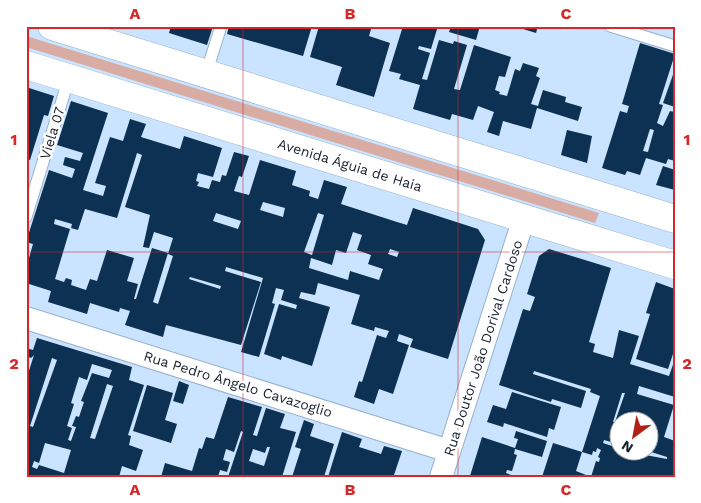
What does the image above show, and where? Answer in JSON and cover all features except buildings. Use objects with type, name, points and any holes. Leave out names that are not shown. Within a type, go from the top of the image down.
[{"type":"main road","points":[[52,26],[675,219]]},
{"type":"main road","name":"Avenida Águia de Haia","points":[[26,65],[675,264]]},
{"type":"main road","points":[[595,240],[610,233],[675,254]]},
{"type":"street","name":"Rua Doutor João Dorival Cardoso","points":[[441,477],[524,218]]},
{"type":"street","name":"Rua Pedro Ângelo Cavazoglio","points":[[26,318],[449,451]]},
{"type":"lane","points":[[206,74],[221,26]]},
{"type":"lane","points":[[610,26],[675,46]]},
{"type":"lane","name":"Viela 07","points":[[26,217],[69,78]]},
{"type":"shaded area","points":[[26,36],[599,213],[595,223],[26,47]]}]
